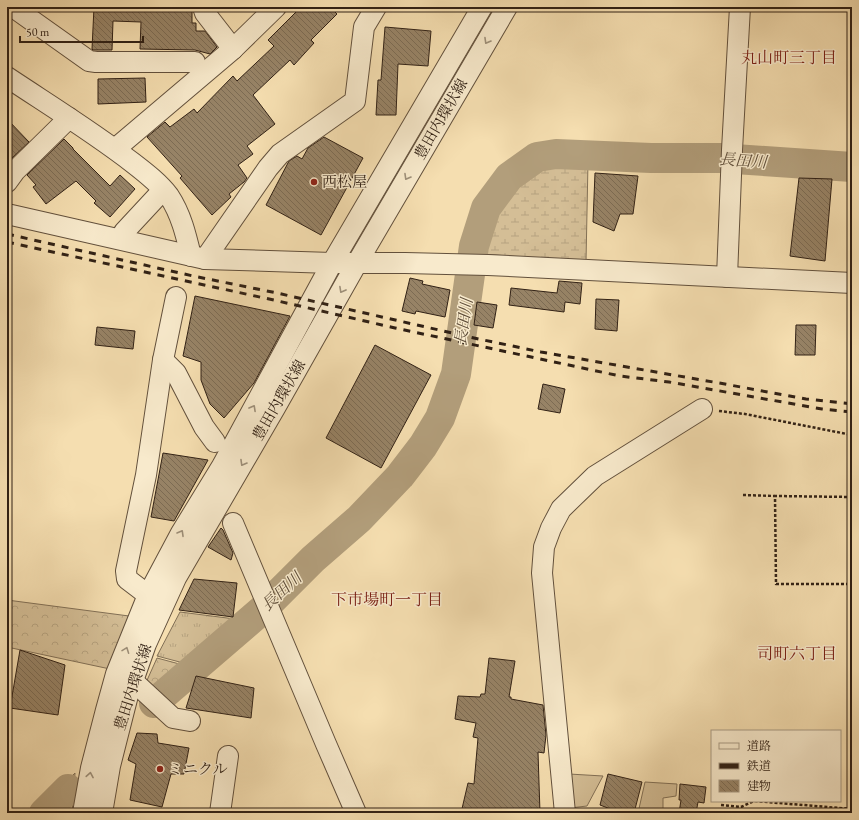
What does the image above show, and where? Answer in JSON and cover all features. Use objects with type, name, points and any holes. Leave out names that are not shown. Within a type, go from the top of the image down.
[{"type":"street","points":[[13,7],[89,61],[196,62]]},
{"type":"street","points":[[203,7],[205,13],[233,49]]},
{"type":"street","points":[[115,149],[233,49],[276,7]]},
{"type":"street","points":[[198,257],[280,154],[355,101],[364,27],[376,7]]},
{"type":"street","name":"豊田内環状線","points":[[83,813],[91,768],[116,674],[148,595],[181,533],[225,459],[332,263],[482,7]]},
{"type":"street","name":"豊田内環状線","points":[[102,813],[110,766],[128,695],[137,685],[146,644],[176,578],[357,263],[507,7]]},
{"type":"street","points":[[727,277],[740,7]]},
{"type":"street","points":[[7,77],[115,149],[156,181],[177,211],[198,257]]},
{"type":"street","points":[[7,182],[15,171],[69,118]]},
{"type":"street","points":[[124,232],[163,190]]},
{"type":"street","points":[[7,214],[198,257],[332,263],[488,265],[852,283]]},
{"type":"street","points":[[148,595],[127,579],[126,572],[146,475],[163,360],[176,297]]},
{"type":"street","points":[[163,360],[176,373],[204,427],[214,442]]},
{"type":"street","points":[[565,813],[542,573],[544,547],[551,528],[561,509],[595,476],[702,408]]},
{"type":"street","points":[[233,523],[356,813]]},
{"type":"street","points":[[137,685],[182,719]]},
{"type":"street","points":[[220,813],[228,756]]},
{"type":"path","points":[[702,408],[745,414],[852,435]]},
{"type":"path","points":[[743,495],[852,497]]},
{"type":"path","points":[[775,496],[776,584],[852,584]]},
{"type":"path","points":[[721,805],[741,807],[752,802]]},
{"type":"path","points":[[766,802],[852,809]]},
{"type":"green space","points":[[544,162],[588,162],[586,262],[482,254],[493,212],[520,180]]},
{"type":"green space","points":[[7,600],[129,616],[110,669],[7,647]]},
{"type":"green space","points":[[180,612],[235,619],[191,665],[157,656]]},
{"type":"green space","points":[[157,658],[187,666],[155,695],[144,687]]},
{"type":"green space","points":[[75,773],[72,813],[35,813]]},
{"type":"green space","points":[[569,774],[603,776],[587,806],[570,808]]},
{"type":"green space","points":[[645,782],[677,784],[676,796],[663,798],[663,813],[638,813]]},
{"type":"building","points":[[94,7],[192,7],[192,23],[196,23],[196,31],[205,31],[217,47],[210,54],[195,50],[140,49],[141,22],[113,21],[112,50],[93,50]]},
{"type":"building","points":[[301,7],[330,7],[337,14],[311,40],[314,43],[294,65],[290,60],[253,95],[275,124],[247,146],[253,154],[238,165],[247,178],[229,194],[231,197],[212,215],[180,178],[182,176],[147,137],[165,122],[170,127],[194,109],[197,113],[233,76],[237,81],[274,46],[268,40]]},
{"type":"building","points":[[385,27],[431,31],[428,66],[398,64],[396,115],[376,115],[378,80],[381,80]]},
{"type":"building","points":[[145,78],[146,102],[98,104],[98,79]]},
{"type":"building","points":[[7,119],[29,142],[11,159],[7,154]]},
{"type":"building","name":"西松屋","points":[[324,137],[363,158],[321,235],[266,205],[289,161],[297,156],[302,159],[308,148]]},
{"type":"building","points":[[64,139],[110,186],[120,175],[135,189],[110,217],[94,203],[96,201],[76,181],[46,204],[33,187],[36,185],[27,175]]},
{"type":"building","points":[[595,173],[638,176],[633,214],[620,214],[614,231],[593,222]]},
{"type":"building","points":[[799,178],[832,179],[825,261],[790,256]]},
{"type":"building","points":[[410,278],[423,281],[422,284],[450,290],[445,317],[416,311],[415,314],[402,311]]},
{"type":"building","points":[[559,281],[582,283],[580,304],[565,302],[564,312],[509,305],[511,288],[557,293]]},
{"type":"building","points":[[195,296],[290,316],[254,383],[224,418],[210,404],[201,380],[201,362],[183,356]]},
{"type":"building","points":[[596,299],[619,300],[617,331],[595,329]]},
{"type":"building","points":[[477,302],[497,305],[493,328],[474,325]]},
{"type":"building","points":[[796,325],[816,325],[815,355],[795,355]]},
{"type":"building","points":[[97,327],[135,331],[133,349],[95,345]]},
{"type":"building","points":[[375,345],[431,375],[381,468],[326,438]]},
{"type":"building","points":[[543,384],[565,389],[560,413],[538,409]]},
{"type":"building","points":[[163,453],[208,460],[174,521],[151,517]]},
{"type":"building","points":[[221,528],[233,553],[231,560],[208,547]]},
{"type":"building","points":[[194,579],[237,583],[233,617],[179,610]]},
{"type":"building","points":[[20,650],[65,665],[58,715],[10,708]]},
{"type":"building","points":[[489,658],[515,661],[509,697],[511,697],[511,699],[543,705],[546,735],[544,753],[538,752],[540,813],[461,813],[468,783],[474,784],[478,738],[473,737],[476,723],[455,719],[458,696],[480,697],[481,694],[485,694]]},
{"type":"building","points":[[196,676],[254,688],[251,718],[186,708]]},
{"type":"building","name":"ミニクル","points":[[137,733],[157,734],[158,743],[189,748],[184,774],[171,774],[162,807],[130,800],[136,764],[128,760]]},
{"type":"building","points":[[608,774],[642,782],[634,813],[612,813],[613,810],[600,805]]},
{"type":"building","points":[[680,784],[706,787],[704,803],[698,802],[696,813],[679,813],[681,800],[679,800]]},
{"type":"waterway","name":"長田川","points":[[154,703],[262,610],[313,559],[359,519],[400,476],[423,446],[440,418],[456,374],[474,246],[486,208],[509,177],[537,157],[556,154],[651,158],[720,158],[852,167]]},
{"type":"waterway","name":"長田川","points":[[44,813],[68,789]]},
{"type":"railway","points":[[7,234],[541,352],[806,399],[852,404]]},
{"type":"railway","points":[[7,242],[620,376],[669,382],[822,409],[852,412]]},
{"type":"place","name":"西松屋","points":[[314,182]]},
{"type":"place","name":"ミニクル","points":[[160,769]]},
{"type":"district","name":"丸山町三丁目","points":[[789,57]]},
{"type":"district","name":"下市場町一丁目","points":[[387,599]]},
{"type":"district","name":"司町六丁目","points":[[797,653]]}]
